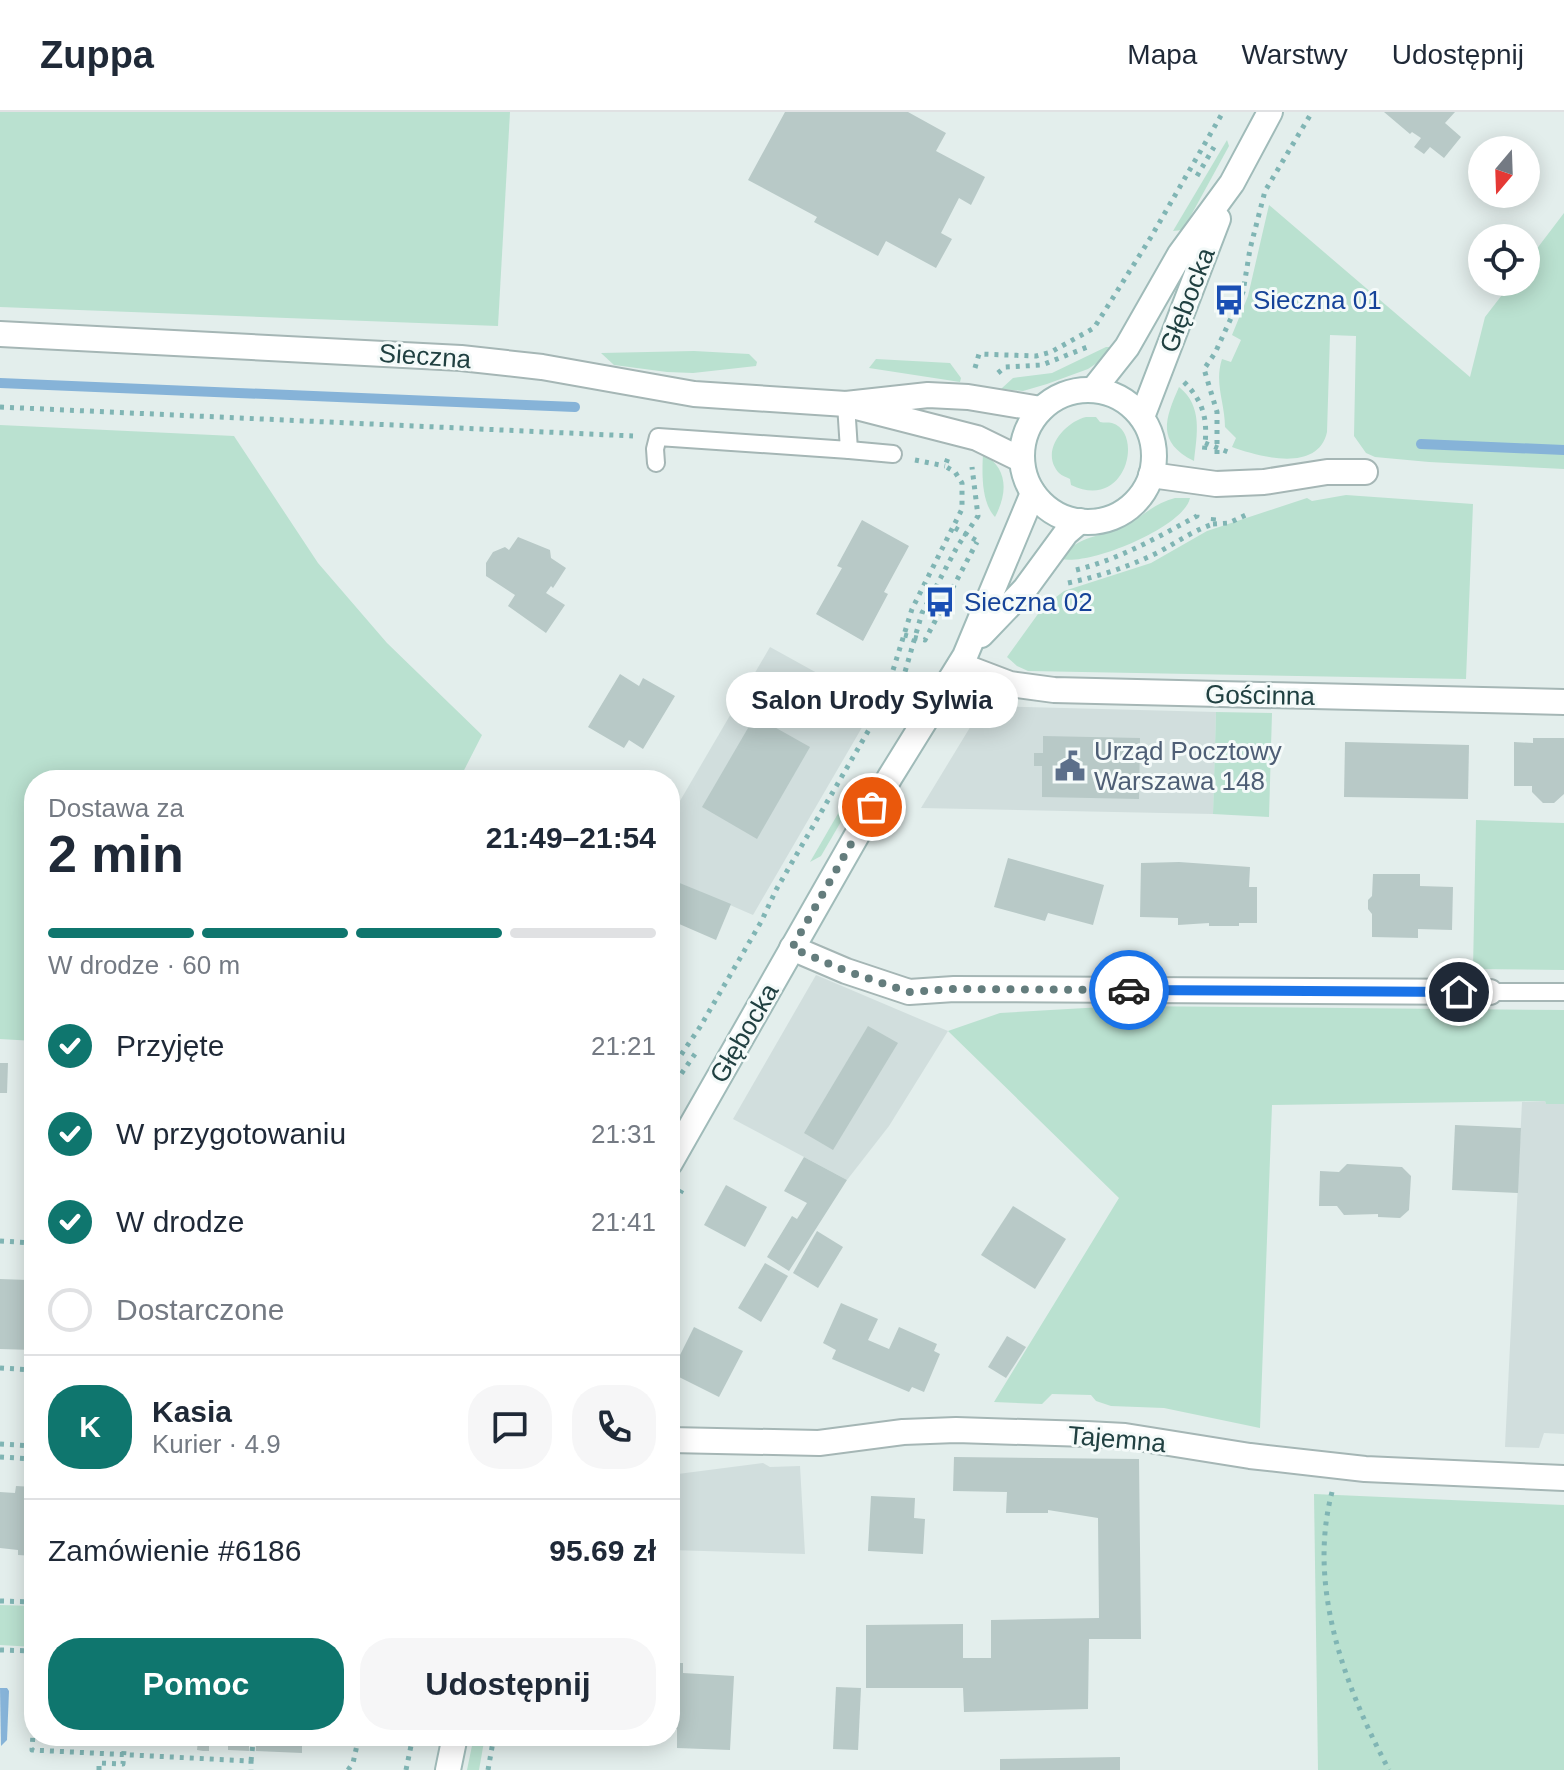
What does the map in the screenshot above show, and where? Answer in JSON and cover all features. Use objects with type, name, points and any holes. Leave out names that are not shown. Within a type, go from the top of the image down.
[{"type":"street","name":"Głębocka","points":[[1142,417],[1232,183],[1270,112]]},
{"type":"street","name":"Głębocka","points":[[1093,390],[1127,347],[1180,254],[1232,183]]},
{"type":"street","name":"Sieczna","points":[[0,334],[461,358],[542,367],[694,394],[846,404],[967,435],[1022,460]]},
{"type":"street","points":[[1093,390],[1121,398],[1142,417],[1153,441],[1154,458],[1151,475],[1141,495],[1124,511],[1103,520],[1080,521],[1053,512],[1033,493],[1025,477],[1022,460],[1026,432],[1041,409],[1060,396],[1093,390]]},
{"type":"street","name":"Sieczna","points":[[846,404],[909,395],[978,399],[1041,409]]},
{"type":"street","points":[[1151,475],[1216,484],[1264,482],[1327,472],[1365,472]]},
{"type":"street","name":"Głębocka","points":[[963,660],[1033,493]]},
{"type":"street","name":"Głębocka","points":[[680,1145],[890,777],[963,660],[989,626],[1025,589],[1066,533],[1080,521]]},
{"type":"street","name":"Gościnna","points":[[963,660],[1010,684],[1054,690],[1564,702]]},
{"type":"street","points":[[792,948],[846,971],[909,992],[1041,989],[1490,992]]},
{"type":"street","name":"Tajemna","points":[[680,1440],[819,1443],[903,1432],[956,1430],[1087,1434],[1125,1436],[1250,1456],[1365,1469],[1564,1478]]},
{"type":"street","points":[[448,1770],[453,1746]]},
{"type":"lane","points":[[846,404],[849,450]]},
{"type":"lane","points":[[656,463],[658,437],[893,454]]},
{"type":"lane","points":[[1490,992],[1564,992]]},
{"type":"path","points":[[978,399],[979,354],[1036,356],[1051,352],[1094,328],[1223,112]]},
{"type":"path","points":[[1064,584],[1114,573],[1160,551],[1194,530],[1213,524],[1217,412],[1204,369],[1215,353],[1243,292],[1265,191],[1312,112]]},
{"type":"path","points":[[1194,180],[1215,145]]},
{"type":"path","points":[[978,399],[1005,367],[1042,365],[1096,343]]},
{"type":"path","points":[[0,407],[658,437]]},
{"type":"path","points":[[680,1056],[761,922],[776,890],[881,709],[912,609],[962,509],[962,483],[955,472],[945,466],[967,435]]},
{"type":"path","points":[[892,712],[925,607],[978,516],[967,435]]},
{"type":"path","points":[[904,635],[925,640],[978,541]]},
{"type":"path","points":[[680,1076],[703,1044]]},
{"type":"path","points":[[680,1193],[685,1185]]},
{"type":"path","points":[[0,1241],[24,1242]]},
{"type":"path","points":[[0,1368],[24,1369]]},
{"type":"path","points":[[0,1444],[24,1445]]},
{"type":"path","points":[[0,1457],[24,1458]]},
{"type":"path","points":[[1331,1495],[1325,1520],[1329,1618],[1367,1725],[1389,1770]]},
{"type":"path","points":[[0,1601],[24,1602]]},
{"type":"path","points":[[0,1650],[24,1651]]},
{"type":"path","points":[[32,1746],[32,1750],[124,1755],[203,1754],[251,1761]]},
{"type":"path","points":[[99,1770],[99,1763],[123,1764],[124,1746]]},
{"type":"path","points":[[251,1770],[253,1746]]},
{"type":"path","points":[[348,1770],[357,1746]]},
{"type":"path","points":[[406,1770],[411,1746]]},
{"type":"path","points":[[488,1770],[492,1746]]},
{"type":"shaded area","points":[[770,647],[875,705],[753,915],[680,883],[680,801]]},
{"type":"shaded area","points":[[983,706],[1216,712],[1213,814],[921,808]]},
{"type":"shaded area","points":[[816,975],[948,1031],[889,1126],[847,1180],[733,1119]]},
{"type":"shaded area","points":[[1545,1101],[1546,1104],[1564,1104],[1564,1434],[1544,1433],[1539,1448],[1505,1447],[1522,1102]]},
{"type":"shaded area","points":[[763,1463],[770,1467],[800,1466],[805,1554],[680,1550],[680,1474]]},
{"type":"green space","points":[[0,112],[510,112],[498,326],[0,307]]},
{"type":"green space","points":[[1227,140],[1229,146],[1183,230],[1173,231]]},
{"type":"green space","points":[[1269,205],[1470,377],[1485,317],[1501,296],[1540,296],[1540,245],[1564,213],[1564,469],[1429,462],[1375,457],[1366,453],[1354,436],[1356,336],[1330,335],[1327,432],[1321,445],[1312,453],[1287,459],[1257,455],[1232,447],[1236,438],[1225,427],[1219,385],[1220,368],[1222,359],[1231,362],[1241,340],[1232,335],[1248,296]]},
{"type":"green space","points":[[1106,347],[1113,347],[1088,369],[1023,391],[1001,389],[1013,378],[1052,373]]},
{"type":"green space","points":[[694,351],[749,354],[757,362],[756,366],[693,373],[667,372],[614,365],[601,353]]},
{"type":"green space","points":[[876,359],[950,363],[961,378],[960,382],[869,368]]},
{"type":"green space","points":[[1179,387],[1192,403],[1197,421],[1194,461],[1174,446],[1167,429],[1170,409]]},
{"type":"green space","points":[[1086,417],[1112,423],[1122,429],[1127,440],[1128,454],[1124,468],[1117,480],[1106,488],[1090,490],[1071,485],[1070,479],[1059,473],[1054,464],[1053,447],[1057,439],[1070,425]]},
{"type":"green space","points":[[0,425],[234,436],[318,563],[387,643],[482,735],[464,770],[24,770],[24,1040],[0,1039]]},
{"type":"green space","points":[[983,453],[997,466],[1003,482],[1002,499],[995,517],[985,495]]},
{"type":"green space","points":[[1346,495],[1473,504],[1466,679],[1028,671],[1007,657],[1043,607],[1064,591],[1151,563],[1207,531],[1307,498],[1312,501]]},
{"type":"green space","points":[[1175,498],[1190,498],[1184,509],[1154,532],[1093,556],[1061,559],[1082,541],[1117,529]]},
{"type":"green space","points":[[1216,712],[1272,713],[1269,817],[1213,814]]},
{"type":"green space","points":[[854,786],[853,801],[821,856],[810,862]]},
{"type":"green space","points":[[1476,820],[1564,823],[1564,970],[1473,969]]},
{"type":"green space","points":[[1120,1006],[1564,1010],[1564,1104],[1546,1104],[1545,1101],[1272,1105],[1260,1428],[1164,1408],[1111,1406],[1096,1401],[1091,1395],[1052,1394],[1042,1404],[994,1402],[1119,1198],[948,1031],[1000,1013]]},
{"type":"green space","points":[[1314,1494],[1564,1505],[1564,1770],[1318,1770]]},
{"type":"green space","points":[[0,1605],[24,1606],[24,1646],[0,1645]]},
{"type":"green space","points":[[472,1746],[483,1746],[479,1770],[467,1770]]},
{"type":"water","points":[[0,1688],[9,1691],[7,1740],[1,1746]]},
{"type":"building","points":[[785,112],[908,112],[946,133],[936,151],[985,177],[971,205],[959,198],[941,233],[952,239],[936,268],[886,241],[878,256],[814,222],[817,217],[748,180]]},
{"type":"building","points":[[1384,112],[1455,112],[1445,123],[1461,137],[1444,158],[1430,147],[1424,154],[1414,147],[1421,138],[1412,132],[1410,134]]},
{"type":"building","points":[[862,520],[909,546],[884,592],[888,594],[863,641],[816,614],[842,568],[837,566]]},
{"type":"building","points":[[518,537],[550,550],[551,558],[566,568],[546,593],[565,605],[546,633],[508,606],[515,595],[486,576],[486,563],[493,552],[505,547],[509,550]]},
{"type":"building","points":[[620,674],[639,686],[643,678],[675,696],[643,749],[629,740],[624,748],[588,727]]},
{"type":"building","points":[[755,716],[810,747],[757,839],[702,807]]},
{"type":"building","points":[[1043,736],[1140,738],[1139,799],[1042,797],[1042,766],[1034,766],[1034,753],[1043,753]]},
{"type":"building","points":[[1533,738],[1564,738],[1564,794],[1554,803],[1543,803],[1532,792],[1532,786],[1514,786],[1514,742],[1533,743]]},
{"type":"building","points":[[1345,742],[1469,745],[1468,799],[1344,797]]},
{"type":"building","points":[[1008,858],[1104,885],[1093,925],[1048,913],[1045,921],[994,907]]},
{"type":"building","points":[[1141,863],[1250,867],[1249,887],[1257,887],[1257,923],[1239,923],[1239,926],[1209,926],[1209,923],[1178,925],[1178,918],[1140,917]]},
{"type":"building","points":[[1373,874],[1420,874],[1420,886],[1453,887],[1452,930],[1418,929],[1418,938],[1372,937],[1372,914],[1368,909],[1368,900],[1372,896]]},
{"type":"building","points":[[680,883],[731,904],[716,940],[680,924]]},
{"type":"building","points":[[868,1026],[898,1043],[833,1150],[804,1133]]},
{"type":"building","points":[[0,1063],[8,1063],[7,1093],[0,1093]]},
{"type":"building","points":[[1455,1125],[1521,1128],[1518,1193],[1452,1190]]},
{"type":"building","points":[[804,1157],[847,1180],[789,1271],[767,1257],[792,1216],[797,1219],[807,1203],[784,1191]]},
{"type":"building","points":[[1347,1164],[1402,1167],[1411,1176],[1409,1210],[1400,1218],[1378,1217],[1378,1214],[1344,1215],[1337,1206],[1319,1206],[1320,1171],[1339,1172]]},
{"type":"building","points":[[726,1185],[767,1207],[745,1247],[704,1225]]},
{"type":"building","points":[[1013,1206],[1066,1239],[1035,1289],[981,1255]]},
{"type":"building","points":[[817,1231],[843,1247],[818,1288],[793,1273]]},
{"type":"building","points":[[765,1263],[788,1276],[761,1322],[738,1308]]},
{"type":"building","points":[[0,1279],[24,1280],[24,1350],[0,1349]]},
{"type":"building","points":[[841,1303],[878,1319],[868,1340],[889,1349],[899,1327],[937,1344],[934,1351],[940,1354],[924,1392],[912,1387],[909,1392],[832,1359],[836,1350],[823,1343]]},
{"type":"building","points":[[694,1327],[743,1351],[719,1397],[680,1378],[680,1355]]},
{"type":"building","points":[[1007,1336],[1026,1347],[1006,1378],[988,1367]]},
{"type":"building","points":[[954,1457],[1139,1459],[1141,1639],[1089,1639],[1088,1709],[964,1712],[963,1688],[866,1688],[866,1625],[963,1624],[963,1658],[991,1658],[991,1620],[1099,1618],[1098,1518],[1048,1510],[1048,1513],[1006,1513],[1007,1492],[953,1491]]},
{"type":"building","points":[[16,1486],[24,1486],[24,1555],[18,1555],[18,1550],[0,1548],[0,1492],[15,1493]]},
{"type":"building","points":[[871,1496],[915,1498],[914,1518],[925,1519],[923,1554],[868,1551]]},
{"type":"building","points":[[680,1663],[683,1663],[683,1673],[734,1676],[730,1750],[677,1748],[680,1746]]},
{"type":"building","points":[[836,1687],[861,1688],[858,1750],[833,1749]]},
{"type":"building","points":[[197,1746],[209,1746],[209,1751],[197,1750]]},
{"type":"building","points":[[228,1746],[249,1746],[249,1751],[228,1750]]},
{"type":"building","points":[[256,1746],[302,1746],[302,1753],[256,1751]]},
{"type":"building","points":[[1120,1757],[1120,1770],[1000,1770],[1000,1759]]},
{"type":"waterway","points":[[0,383],[575,407]]},
{"type":"waterway","points":[[1421,444],[1564,450]]},
{"type":"way so far","points":[[872,807],[792,948],[846,971],[909,992],[954,989],[1129,990]]},
{"type":"place","name":"Sieczna 01","points":[[1229,300]]},
{"type":"place","name":"Sieczna 02","points":[[940,602]]},
{"type":"place","name":"Urząd Pocztowy Warszawa 148","points":[[1070,766]]},
{"type":"place","name":"Salon Urody Sylwia","points":[[872,807]]},
{"type":"route","points":[[1129,990],[1459,992]]}]
